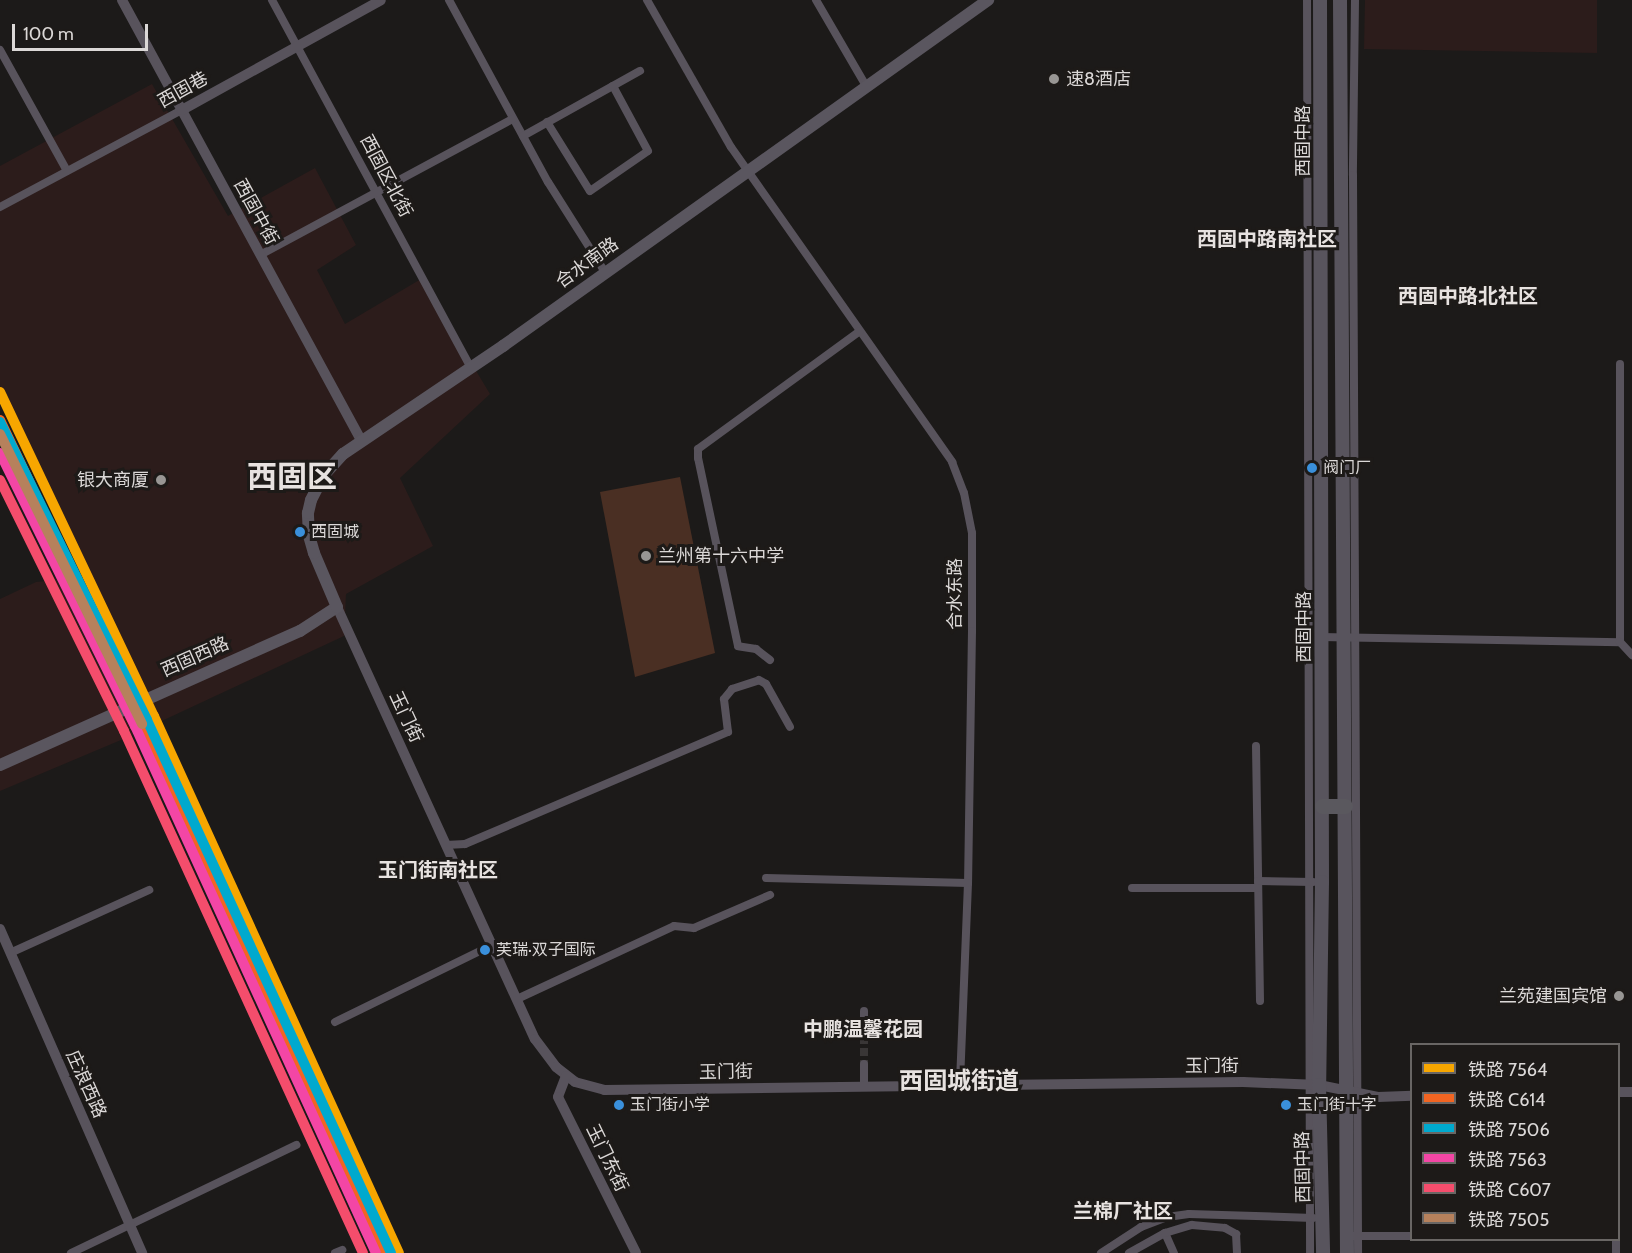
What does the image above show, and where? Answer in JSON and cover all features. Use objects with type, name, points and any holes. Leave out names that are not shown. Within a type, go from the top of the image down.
[{"type":"highway","points":[[1322,806],[1345,806]]},
{"type":"main road","name":"合水南路","points":[[337,607],[309,535],[308,513],[311,500],[323,477],[343,454],[471,368],[988,0]]},
{"type":"main road","name":"西固中路","points":[[1320,0],[1321,132],[1315,637],[1322,806],[1316,882],[1314,1085],[1316,1218],[1323,1253]]},
{"type":"main road","points":[[1340,0],[1350,636],[1345,806],[1353,1236],[1347,1253]]},
{"type":"main road","points":[[1321,132],[1342,131]]},
{"type":"main road","name":"西固西路","points":[[0,765],[300,631],[337,607]]},
{"type":"street","name":"西固中街","points":[[122,0],[361,440]]},
{"type":"street","name":"西固区北街","points":[[272,0],[471,368]]},
{"type":"street","name":"西固巷","points":[[0,207],[381,0]]},
{"type":"street","points":[[449,0],[548,182],[605,272]]},
{"type":"street","name":"合水东路","points":[[647,0],[747,171],[952,462],[959,477],[969,514],[972,558],[968,883],[960,1085]]},
{"type":"street","points":[[816,0],[866,87]]},
{"type":"street","points":[[1132,888],[1316,882],[1307,0]]},
{"type":"street","points":[[1352,1093],[1355,974],[1350,636],[1355,0]]},
{"type":"street","points":[[0,50],[67,171]]},
{"type":"street","points":[[523,136],[640,71]]},
{"type":"street","points":[[547,122],[590,191],[648,151],[613,86]]},
{"type":"street","points":[[260,255],[513,118]]},
{"type":"street","points":[[770,660],[756,649],[738,646],[698,458],[699,449],[860,331]]},
{"type":"street","points":[[1620,364],[1620,642],[1632,655]]},
{"type":"street","name":"玉门街","points":[[337,607],[517,999],[546,1056],[566,1076],[587,1087],[604,1090],[1243,1082],[1314,1085],[1378,1096],[1410,1096]]},
{"type":"street","points":[[1315,637],[1620,642]]},
{"type":"street","points":[[446,845],[465,844],[728,732],[724,699],[732,689],[750,682],[759,680],[766,684],[790,727]]},
{"type":"street","points":[[1256,746],[1260,1001]]},
{"type":"street","points":[[766,878],[968,883]]},
{"type":"street","points":[[10,953],[149,890]]},
{"type":"street","points":[[517,999],[674,926],[694,928],[770,895]]},
{"type":"street","name":"庄浪西路","points":[[2,937],[142,1253]]},
{"type":"street","points":[[335,1022],[492,945]]},
{"type":"street","points":[[864,1011],[864,1036]]},
{"type":"street","points":[[864,1064],[864,1087]]},
{"type":"street","name":"玉门东街","points":[[566,1076],[558,1097],[636,1253]]},
{"type":"street","points":[[71,1253],[296,1145]]},
{"type":"street","points":[[1101,1253],[1141,1227],[1167,1216],[1189,1214],[1316,1218],[1310,1253]]},
{"type":"street","points":[[1130,1253],[1165,1233],[1192,1225],[1225,1228],[1236,1234],[1237,1253]]},
{"type":"street","points":[[1165,1233],[1174,1253]]},
{"type":"street","points":[[1358,1253],[1353,1236],[1410,1236]]},
{"type":"shaded area","points":[[1365,0],[1597,0],[1597,53],[1364,49]]},
{"type":"shaded area","points":[[152,84],[228,216],[315,168],[356,245],[317,270],[345,324],[421,279],[490,394],[400,478],[433,546],[346,594],[344,636],[121,740],[0,791],[0,599],[36,582],[88,577],[0,397],[0,166]]},
{"type":"shaded area","points":[[680,477],[715,653],[635,677],[600,492]]},
{"type":"tunnel","points":[[864,1036],[864,1064]]},
{"type":"railway","points":[[142,724],[384,1253]]},
{"type":"rail line","name":"7564","points":[[0,392],[154,716],[399,1253]]},
{"type":"rail line","name":"C614","points":[[0,420],[143,721],[386,1253]]},
{"type":"rail line","name":"7506","points":[[0,422],[147,720],[391,1253]]},
{"type":"rail line","name":"7505","points":[[0,434],[142,724]]},
{"type":"rail line","name":"7563","points":[[0,453],[135,726],[376,1253]]},
{"type":"rail line","name":"C607","points":[[0,480],[124,731],[363,1253]]},
{"type":"place","name":"速8酒店","points":[[1054,79]]},
{"type":"place","name":"阀门厂","points":[[1312,468]]},
{"type":"place","name":"银大商厦","points":[[161,480]]},
{"type":"place","name":"西固城","points":[[300,532]]},
{"type":"place","name":"兰州第十六中学","points":[[646,556]]},
{"type":"place","name":"芙瑞·双子国际","points":[[485,950]]},
{"type":"place","name":"兰苑建国宾馆","points":[[1619,996]]},
{"type":"place","name":"玉门街小学","points":[[619,1105]]},
{"type":"place","name":"玉门街十字","points":[[1286,1105]]},
{"type":"district","name":"西固中路南社区","points":[[1267,239]]},
{"type":"district","name":"西固中路北社区","points":[[1468,296]]},
{"type":"district","name":"西固区","points":[[292,477]]},
{"type":"district","name":"玉门街南社区","points":[[438,870]]},
{"type":"district","name":"中鹏温馨花园","points":[[863,1029]]},
{"type":"district","name":"西固城街道","points":[[959,1081]]},
{"type":"district","name":"兰棉厂社区","points":[[1123,1211]]}]
